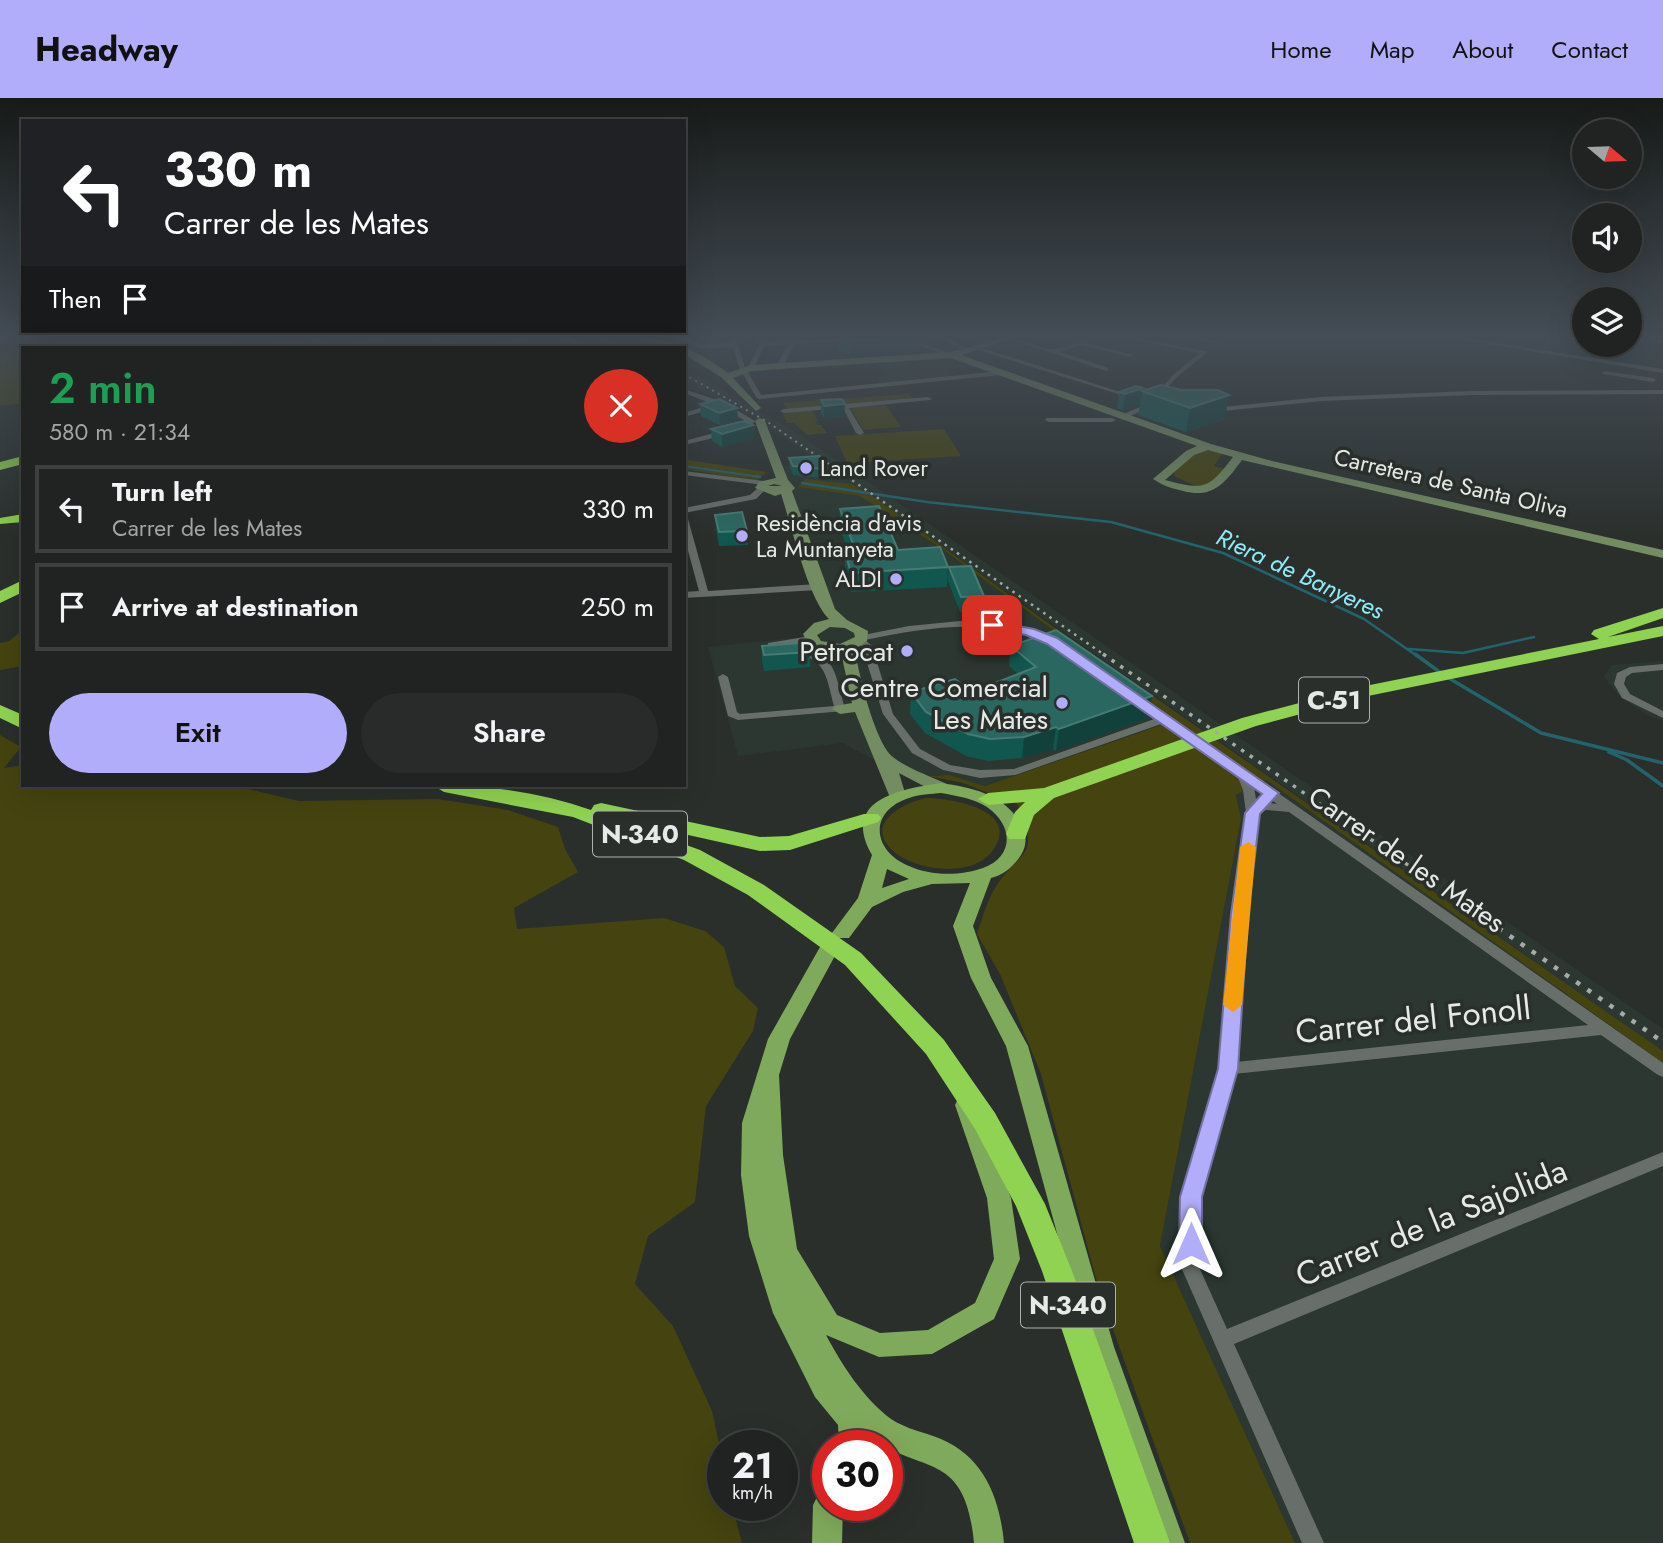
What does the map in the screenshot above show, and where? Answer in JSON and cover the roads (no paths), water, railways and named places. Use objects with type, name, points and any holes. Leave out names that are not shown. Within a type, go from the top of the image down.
[{"type":"highway","points":[[0,466],[21,461]]},
{"type":"highway","points":[[2,521],[21,519]]},
{"type":"highway","points":[[0,581],[21,577]]},
{"type":"highway","points":[[0,598],[21,586]]},
{"type":"highway","name":"C-51","points":[[1497,665],[1663,613]]},
{"type":"highway","name":"C-51","points":[[988,799],[1047,794],[1249,722],[1420,680],[1663,631]]},
{"type":"highway","points":[[1497,665],[1663,647]]},
{"type":"highway","points":[[0,711],[21,722]]},
{"type":"highway","name":"N-340","points":[[450,787],[538,802],[636,832],[703,861],[756,890],[822,942],[853,959],[935,1047],[958,1079],[1030,1204],[1057,1271],[1152,1543]]},
{"type":"highway","points":[[491,787],[760,844],[790,843],[871,818]]},
{"type":"highway","name":"C-51","points":[[1017,834],[1025,812],[1047,794]]},
{"type":"main road","points":[[868,902],[896,888],[932,879],[964,879],[1001,865],[1012,854],[1017,834],[1008,815],[988,799],[941,788],[897,796],[884,803],[871,818],[869,837],[880,856],[902,871],[932,879]]},
{"type":"main road","points":[[842,933],[868,902],[877,877],[880,856]]},
{"type":"main road","points":[[983,874],[963,926],[981,978],[1017,1046],[1101,1347],[1170,1543]]},
{"type":"main road","points":[[822,942],[779,1039],[753,1123],[753,1175],[761,1236],[786,1313],[825,1388],[852,1420],[852,1430]]},
{"type":"main road","points":[[768,1076],[767,1108],[785,1251],[828,1322],[879,1345],[932,1342],[985,1311],[1007,1259],[999,1198],[958,1079]]},
{"type":"main road","points":[[767,1108],[761,1134],[762,1185],[776,1249],[798,1308],[838,1377],[864,1413],[882,1430]]},
{"type":"main road","points":[[903,1446],[934,1450],[958,1464],[976,1486],[987,1513],[989,1543]]},
{"type":"main road","points":[[827,1543],[828,1521]]},
{"type":"street","points":[[686,414],[715,405]]},
{"type":"street","points":[[686,442],[750,424],[751,421],[741,414],[723,405]]},
{"type":"street","points":[[784,411],[852,405]]},
{"type":"street","name":"Carretera de Santa Oliva","points":[[1080,405],[1116,420],[1269,464],[1663,554]]},
{"type":"street","points":[[1049,420],[1116,420],[1152,405]]},
{"type":"street","points":[[1201,409],[1273,405]]},
{"type":"street","points":[[845,406],[860,433]]},
{"type":"street","points":[[760,421],[772,486],[829,611],[842,623],[856,644],[862,706],[895,777],[897,796]]},
{"type":"street","points":[[1207,446],[1192,451],[1172,466],[1166,480],[1206,492],[1214,489],[1237,459]]},
{"type":"street","points":[[686,473],[772,486]]},
{"type":"street","points":[[686,511],[753,497],[772,486]]},
{"type":"street","points":[[686,502],[712,505]]},
{"type":"street","points":[[686,526],[704,594]]},
{"type":"street","points":[[686,596],[818,587]]},
{"type":"street","points":[[815,633],[829,611]]},
{"type":"street","points":[[840,709],[829,665],[818,655],[806,650],[773,651],[772,645],[842,623]]},
{"type":"street","points":[[815,633],[832,648],[856,644],[886,632],[992,625],[1029,632],[1062,648]]},
{"type":"street","points":[[856,644],[867,646],[888,714],[916,751],[947,768],[980,774],[1015,772],[1166,718]]},
{"type":"street","points":[[1663,667],[1630,670],[1621,675],[1619,684],[1626,696],[1663,715]]},
{"type":"street","points":[[723,677],[732,715],[738,717],[862,706]]},
{"type":"street","name":"Carrer de les Mates","points":[[1124,690],[1663,1071]]},
{"type":"street","points":[[886,760],[941,788]]},
{"type":"street","points":[[1242,773],[1249,790],[1252,813],[1240,914],[1228,1069],[1191,1197],[1191,1268],[1313,1543]]},
{"type":"street","points":[[1252,813],[1271,793]]},
{"type":"street","points":[[1252,813],[1264,806],[1280,806],[1306,817]]},
{"type":"street","name":"Carrer del Fonoll","points":[[1228,1069],[1605,1030]]},
{"type":"street","name":"Carrer de la Sajolida","points":[[1222,1340],[1663,1159]]},
{"type":"waterway","points":[[686,466],[760,477],[756,476]]},
{"type":"waterway","name":"Riera de Banyeres","points":[[802,483],[927,502],[1111,522],[1223,553],[1364,619],[1417,656]]},
{"type":"waterway","points":[[1409,649],[1463,653],[1534,637]]},
{"type":"waterway","name":"Riera de Banyeres","points":[[1415,654],[1441,673]]},
{"type":"waterway","name":"Riera de Banyeres","points":[[1447,677],[1541,733],[1663,763]]},
{"type":"waterway","points":[[1609,752],[1627,760],[1663,786]]},
{"type":"railway","points":[[739,405],[849,478]]},
{"type":"railway","points":[[846,476],[1106,656]]},
{"type":"railway","points":[[1103,654],[1434,883]]},
{"type":"railway","points":[[1432,882],[1663,1042]]},
{"type":"place","name":"Land Rover","points":[[806,468]]},
{"type":"place","name":"Residència d'avis La Muntanyeta","points":[[742,536]]},
{"type":"place","name":"ALDI","points":[[896,579]]},
{"type":"place","name":"Petrocat","points":[[907,651]]},
{"type":"place","name":"Centre Comercial Les Mates","points":[[1062,703]]}]
